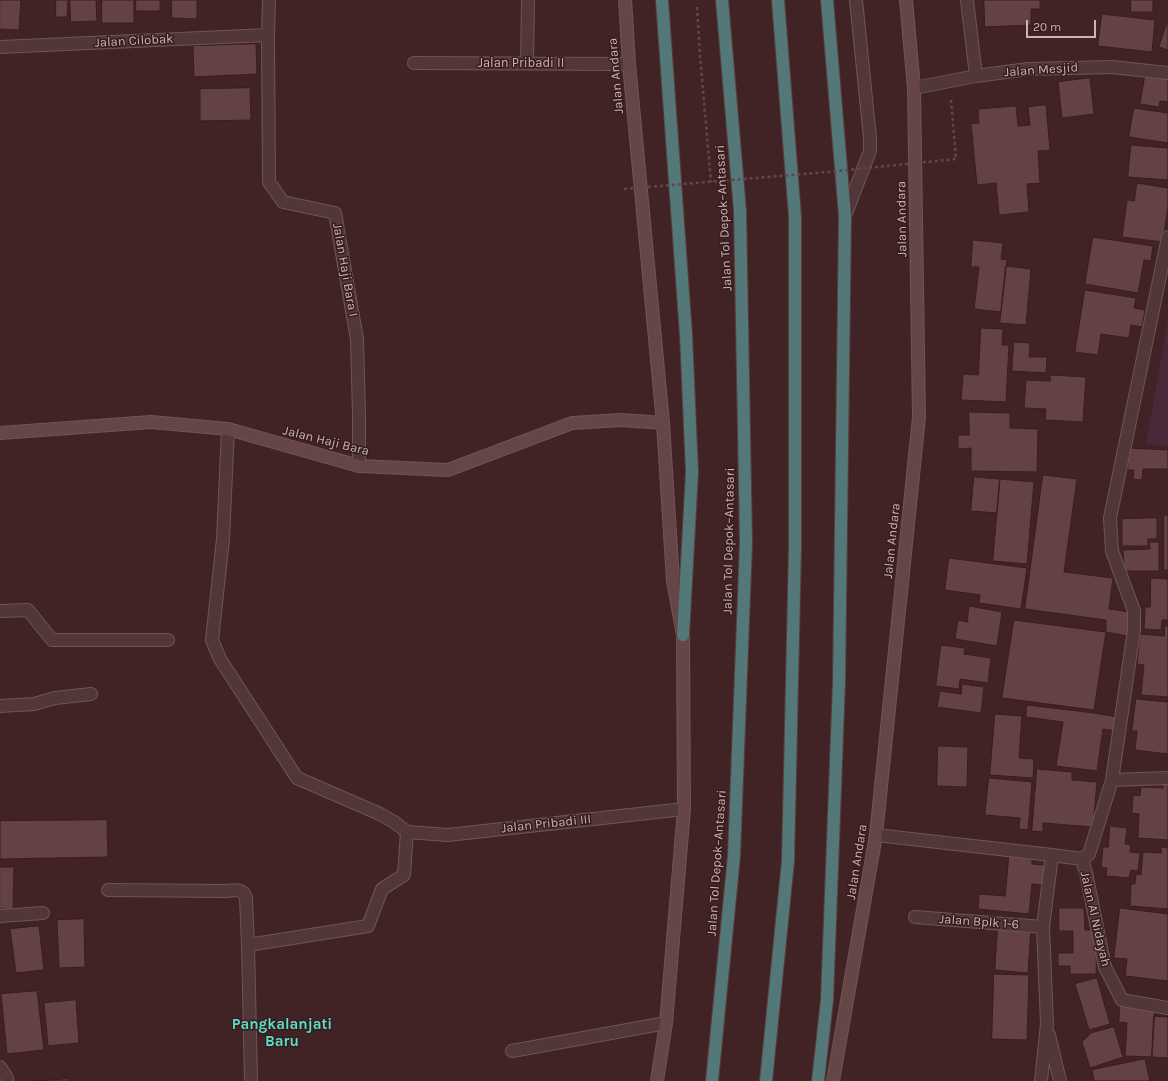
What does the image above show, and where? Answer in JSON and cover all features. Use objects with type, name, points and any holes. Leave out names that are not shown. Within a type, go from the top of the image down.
[{"type":"highway","points":[[662,0],[686,335],[692,472],[683,635]]},
{"type":"highway","name":"Jalan Tol Depok–Antasari","points":[[712,1081],[734,856],[746,544],[740,211],[722,0]]},
{"type":"highway","points":[[766,1081],[788,861],[795,547],[795,217],[778,0]]},
{"type":"highway","points":[[818,1081],[827,1000],[839,682],[845,216],[827,0]]},
{"type":"street","name":"Jalan Haji Bara I","points":[[269,0],[269,182],[283,202],[335,213],[357,339],[359,466]]},
{"type":"street","points":[[527,64],[528,0]]},
{"type":"street","name":"Jalan Andara","points":[[625,0],[629,64],[663,423],[673,581],[683,635],[684,809],[666,1023],[657,1081]]},
{"type":"street","points":[[845,216],[870,151],[870,138],[856,0]]},
{"type":"street","name":"Jalan Andara","points":[[833,1081],[876,835],[919,417],[914,88],[906,0]]},
{"type":"street","points":[[968,0],[976,76]]},
{"type":"street","name":"Jalan Cilobak","points":[[0,47],[268,35]]},
{"type":"street","name":"Jalan Pribadi II","points":[[414,63],[629,64]]},
{"type":"street","name":"Jalan Mesjid","points":[[914,88],[976,76],[1028,69],[1112,67],[1168,73]]},
{"type":"street","points":[[876,835],[1052,855],[1082,860],[1089,854],[1112,780],[1134,630],[1134,611],[1112,551],[1110,518],[1168,237]]},
{"type":"street","name":"Jalan Haji Bara","points":[[0,433],[151,422],[228,429],[359,466],[448,470],[572,424],[621,420],[663,423]]},
{"type":"street","points":[[228,429],[223,539],[212,640],[220,659],[297,778],[380,814],[407,832],[404,875],[382,889],[368,926],[248,945]]},
{"type":"street","points":[[0,611],[28,610],[52,640],[168,640]]},
{"type":"street","points":[[0,706],[34,704],[55,698],[91,694]]},
{"type":"street","points":[[1112,780],[1168,778]]},
{"type":"street","name":"Jalan Pribadi III","points":[[407,832],[448,835],[684,809]]},
{"type":"street","points":[[1041,1081],[1046,1024],[1044,927],[1052,855]]},
{"type":"street","name":"Jalan Al Nidayah","points":[[1082,860],[1105,967],[1122,1000],[1168,1008]]},
{"type":"street","points":[[108,890],[239,890],[244,893],[246,898],[248,945],[251,1081]]},
{"type":"street","points":[[0,916],[44,912]]},
{"type":"street","name":"Jalan Bplk 1-6","points":[[915,917],[1044,927]]},
{"type":"street","points":[[512,1051],[666,1023]]},
{"type":"street","points":[[1046,1024],[1060,1081]]},
{"type":"street","points":[[0,1067],[7,1078],[7,1081]]},
{"type":"path","points":[[697,7],[710,182]]},
{"type":"path","points":[[624,189],[828,172],[956,159],[950,98]]},
{"type":"shaded area","points":[[1168,320],[1168,446],[1146,444]]},
{"type":"building","points":[[0,0],[21,0],[19,30],[0,29]]},
{"type":"building","points":[[56,0],[68,0],[67,17],[56,17]]},
{"type":"building","points":[[70,0],[96,0],[97,21],[71,22]]},
{"type":"building","points":[[102,0],[134,0],[134,23],[102,23]]},
{"type":"building","points":[[136,0],[160,0],[160,11],[136,11]]},
{"type":"building","points":[[172,0],[197,0],[197,19],[172,18]]},
{"type":"building","points":[[984,0],[1040,0],[1040,9],[1031,9],[1031,25],[985,27]]},
{"type":"building","points":[[1131,0],[1153,0],[1153,12],[1131,12]]},
{"type":"building","points":[[1102,14],[1155,20],[1152,52],[1098,46]]},
{"type":"building","points":[[1168,20],[1168,50],[1159,47]]},
{"type":"building","points":[[256,44],[257,74],[194,77],[193,46]]},
{"type":"building","points":[[1146,71],[1168,75],[1168,102],[1160,101],[1159,107],[1140,104]]},
{"type":"building","points":[[1090,78],[1094,114],[1062,118],[1058,82]]},
{"type":"building","points":[[250,88],[251,120],[200,121],[200,89]]},
{"type":"building","points":[[1046,105],[1050,150],[1038,151],[1040,183],[1027,184],[1029,212],[999,215],[996,183],[977,185],[971,124],[979,123],[978,109],[1016,106],[1018,126],[1030,125],[1028,107]]},
{"type":"building","points":[[1134,108],[1168,113],[1168,143],[1129,137]]},
{"type":"building","points":[[1131,145],[1168,148],[1168,180],[1128,177]]},
{"type":"building","points":[[1137,183],[1168,188],[1168,206],[1163,242],[1122,237],[1127,200],[1134,201]]},
{"type":"building","points":[[1093,237],[1153,246],[1151,261],[1144,260],[1138,293],[1085,284]]},
{"type":"building","points":[[973,240],[1003,243],[1001,259],[1007,260],[1001,312],[974,309],[979,267],[971,267]]},
{"type":"building","points":[[1006,266],[1031,269],[1026,325],[1000,323]]},
{"type":"building","points":[[1085,290],[1136,298],[1134,308],[1145,310],[1142,327],[1131,325],[1129,338],[1101,334],[1098,355],[1075,352]]},
{"type":"building","points":[[981,328],[1003,329],[1002,345],[1009,345],[1006,402],[961,400],[963,374],[978,375]]},
{"type":"building","points":[[1014,342],[1030,343],[1029,357],[1047,357],[1046,373],[1012,371]]},
{"type":"building","points":[[1050,375],[1086,377],[1083,422],[1045,420],[1046,409],[1024,408],[1026,380],[1050,381]]},
{"type":"building","points":[[969,412],[1010,413],[1010,428],[1038,429],[1037,472],[971,471],[971,448],[958,449],[958,435],[969,435]]},
{"type":"building","points":[[1129,448],[1168,450],[1168,469],[1143,469],[1142,480],[1133,479],[1134,470],[1128,470]]},
{"type":"building","points":[[1043,475],[1077,479],[1064,572],[1113,578],[1109,609],[1130,612],[1127,636],[1106,632],[1106,620],[1025,609]]},
{"type":"building","points":[[974,477],[1000,479],[997,513],[971,511]]},
{"type":"building","points":[[1000,479],[1034,482],[1027,564],[993,561]]},
{"type":"building","points":[[1164,515],[1168,515],[1168,570],[1164,570]]},
{"type":"building","points":[[1157,518],[1157,539],[1148,539],[1148,546],[1122,546],[1122,519]]},
{"type":"building","points":[[1149,542],[1159,542],[1159,571],[1124,571],[1123,550],[1150,549]]},
{"type":"building","points":[[949,558],[1027,568],[1021,609],[979,603],[980,595],[945,590]]},
{"type":"building","points":[[1151,578],[1168,579],[1168,620],[1162,620],[1161,630],[1144,629],[1145,607],[1150,607]]},
{"type":"building","points":[[969,606],[1002,612],[997,646],[955,639],[958,620],[967,622]]},
{"type":"building","points":[[1014,620],[1106,632],[1094,710],[1002,698]]},
{"type":"building","points":[[1165,626],[1168,626],[1168,697],[1141,695],[1144,665],[1137,664],[1140,634],[1164,636]]},
{"type":"building","points":[[941,645],[965,648],[964,654],[991,658],[988,683],[960,679],[959,689],[936,686]]},
{"type":"building","points":[[962,684],[984,687],[981,713],[937,707],[940,691],[961,694]]},
{"type":"building","points":[[1136,699],[1168,702],[1168,754],[1135,750],[1137,731],[1132,731]]},
{"type":"building","points":[[1027,705],[1117,717],[1115,731],[1103,729],[1097,771],[1056,766],[1063,722],[1026,717]]},
{"type":"building","points":[[995,714],[1022,716],[1019,758],[1034,759],[1033,778],[990,775]]},
{"type":"building","points":[[938,746],[968,747],[967,787],[937,786]]},
{"type":"building","points":[[1037,769],[1072,772],[1072,780],[1097,782],[1093,827],[1043,823],[1043,832],[1032,831]]},
{"type":"building","points":[[989,778],[1032,782],[1028,830],[1019,829],[1020,818],[985,815]]},
{"type":"building","points":[[1163,784],[1168,784],[1168,840],[1138,838],[1139,814],[1132,813],[1133,795],[1140,796],[1141,787],[1163,788]]},
{"type":"building","points":[[107,820],[108,857],[0,859],[0,821]]},
{"type":"building","points":[[1110,826],[1127,828],[1125,844],[1131,845],[1130,852],[1140,853],[1138,871],[1131,870],[1129,878],[1106,876],[1107,868],[1101,867],[1103,847],[1108,847]]},
{"type":"building","points":[[1161,847],[1168,848],[1168,909],[1130,906],[1131,884],[1135,884],[1136,874],[1141,875],[1143,852],[1161,853]]},
{"type":"building","points":[[1009,856],[1032,858],[1032,864],[1045,865],[1043,885],[1032,884],[1029,914],[978,909],[979,894],[1005,896]]},
{"type":"building","points":[[0,867],[14,867],[13,909],[0,909]]},
{"type":"building","points":[[1059,908],[1084,908],[1085,930],[1097,930],[1096,974],[1070,974],[1070,966],[1058,966],[1058,953],[1073,953],[1073,931],[1059,931]]},
{"type":"building","points":[[1120,908],[1168,914],[1168,981],[1125,976],[1127,959],[1114,958]]},
{"type":"building","points":[[84,919],[85,967],[59,968],[57,920]]},
{"type":"building","points":[[39,926],[44,970],[16,973],[10,929]]},
{"type":"building","points":[[998,926],[1031,928],[1028,973],[995,970]]},
{"type":"building","points":[[994,974],[1029,975],[1027,1040],[992,1039]]},
{"type":"building","points":[[1097,978],[1110,1024],[1089,1030],[1075,984]]},
{"type":"building","points":[[37,991],[44,1050],[7,1054],[1,994]]},
{"type":"building","points":[[76,1000],[79,1043],[48,1046],[44,1003]]},
{"type":"building","points":[[1120,1005],[1155,1007],[1152,1057],[1125,1056],[1127,1023],[1119,1022]]},
{"type":"building","points":[[1154,1016],[1168,1017],[1168,1058],[1152,1057]]},
{"type":"building","points":[[1114,1027],[1123,1057],[1090,1068],[1082,1042],[1091,1033]]},
{"type":"building","points":[[1145,1059],[1150,1081],[1094,1081],[1092,1070]]},
{"type":"building","points":[[68,1079],[68,1081],[35,1081]]},
{"type":"district","name":"Pangkalanjati Baru","points":[[282,1034]]}]
